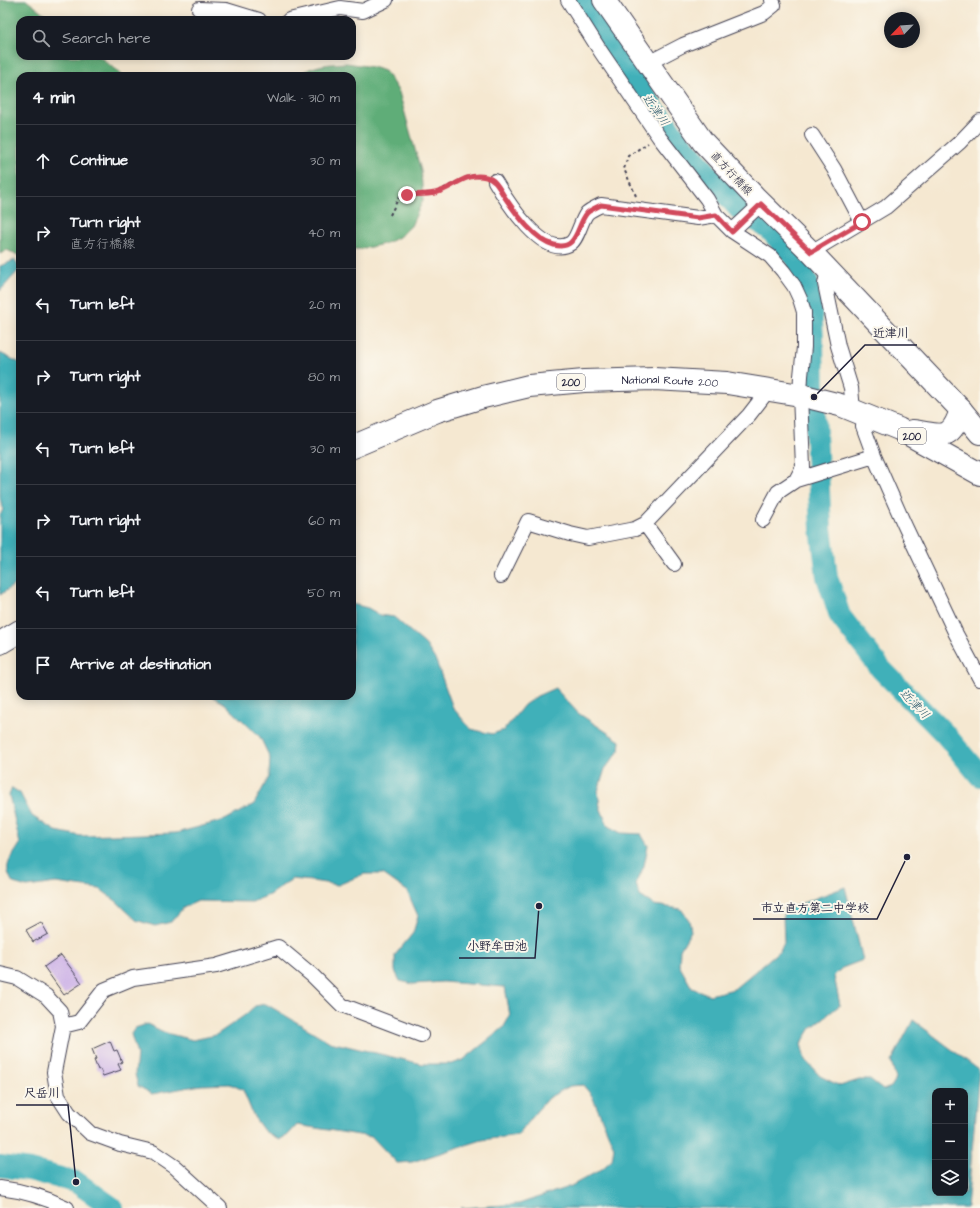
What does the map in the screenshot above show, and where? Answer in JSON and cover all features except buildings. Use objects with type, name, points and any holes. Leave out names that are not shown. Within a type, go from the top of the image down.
[{"type":"main road","name":"直方行橋線","points":[[604,0],[704,142],[758,207],[811,252],[961,410],[980,433]]},
{"type":"main road","name":"National Route 200","points":[[356,445],[437,411],[483,397],[529,386],[584,381],[654,379],[727,383],[800,395],[852,410],[899,429],[980,474]]},
{"type":"main road","points":[[899,429],[939,436],[948,432],[956,425],[961,410]]},
{"type":"main road","points":[[0,643],[16,633]]},
{"type":"street","points":[[306,16],[340,8],[363,11],[386,0]]},
{"type":"street","points":[[568,0],[601,52],[659,137],[707,199],[716,215],[770,256],[794,286],[804,312],[804,347],[800,395],[803,467],[801,478]]},
{"type":"street","points":[[648,63],[683,45],[764,13],[774,5],[772,0]]},
{"type":"street","points":[[200,9],[226,10],[246,16]]},
{"type":"street","points":[[811,252],[886,207],[960,142],[980,121]]},
{"type":"street","points":[[812,135],[834,169],[862,222]]},
{"type":"street","points":[[495,182],[506,200],[526,226],[542,239],[553,245],[563,246],[572,242],[588,212],[601,205],[698,218],[716,215]]},
{"type":"street","points":[[734,230],[758,207]]},
{"type":"street","points":[[828,270],[825,284],[838,346],[851,388],[852,410],[863,426],[874,456],[950,620],[980,680]]},
{"type":"street","points":[[501,576],[528,521],[588,538],[635,529],[645,524],[749,415],[763,397],[762,389]]},
{"type":"street","points":[[763,520],[778,492],[801,478],[874,456]]},
{"type":"street","points":[[645,524],[674,564]]},
{"type":"street","points":[[63,1026],[79,1022],[104,990],[133,978],[216,966],[278,947],[313,976],[342,1005],[421,1035]]},
{"type":"street","points":[[0,974],[17,978],[46,996],[60,1011],[63,1026],[54,1072],[58,1096],[69,1113],[90,1133],[120,1144],[153,1152],[175,1167],[220,1208]]},
{"type":"street","points":[[0,1188],[29,1193],[48,1199],[67,1208]]},
{"type":"path","points":[[642,210],[624,169],[628,156],[659,137]]},
{"type":"path","points":[[390,215],[399,197],[435,193],[470,176],[486,177],[495,182]]},
{"type":"green space","points":[[0,0],[26,0],[48,16],[16,16],[16,60],[104,60],[118,72],[16,72],[16,254],[7,250],[0,254]]},
{"type":"green space","points":[[347,63],[372,67],[385,71],[399,92],[421,171],[423,200],[411,226],[399,237],[384,244],[356,249],[356,72],[304,72],[328,64]]},
{"type":"water","points":[[15,260],[16,262],[16,273],[0,291],[0,266]]},
{"type":"water","points":[[0,353],[16,361],[16,584],[0,595],[0,516],[3,509],[0,498]]},
{"type":"water","points":[[356,605],[368,608],[380,615],[394,617],[426,645],[436,661],[453,708],[471,729],[492,734],[504,730],[524,705],[537,696],[555,688],[578,713],[620,741],[619,751],[605,769],[598,791],[600,807],[608,826],[621,833],[641,834],[648,846],[644,866],[636,884],[640,896],[654,905],[681,909],[689,920],[691,931],[680,950],[679,965],[692,988],[710,995],[734,989],[780,950],[784,942],[783,915],[787,909],[845,887],[863,960],[842,968],[834,976],[840,1005],[811,1028],[801,1044],[805,1060],[820,1076],[840,1086],[859,1080],[870,1080],[883,1090],[891,1087],[896,1079],[891,1062],[913,1020],[979,1070],[967,1208],[461,1208],[519,1204],[571,1186],[602,1169],[612,1160],[614,1147],[592,1096],[583,1085],[570,1086],[548,1098],[518,1135],[482,1140],[412,1162],[397,1163],[372,1137],[297,1125],[289,1134],[279,1140],[264,1131],[254,1117],[243,1090],[230,1084],[201,1085],[152,1094],[138,1086],[135,1074],[137,1055],[131,1034],[135,1028],[147,1024],[166,1033],[193,1040],[216,1035],[245,1015],[255,1006],[266,1004],[330,1042],[422,1064],[452,1064],[463,1060],[503,1028],[510,1016],[505,987],[443,982],[413,984],[400,981],[395,971],[395,955],[413,933],[418,916],[407,891],[383,874],[364,874],[338,885],[292,879],[269,895],[252,902],[198,901],[183,908],[171,922],[155,926],[136,920],[116,901],[100,889],[56,883],[27,887],[13,883],[8,872],[8,867],[10,859],[20,844],[9,795],[12,788],[20,793],[32,816],[56,831],[81,836],[176,833],[225,820],[254,804],[269,777],[270,758],[260,737],[224,703],[219,700],[356,700]]},
{"type":"waterway","name":"近津川","points":[[582,0],[599,29],[657,114],[661,116],[675,136],[739,209],[769,229],[795,258],[807,281],[811,306],[813,340],[814,397],[821,528],[827,577],[840,616],[881,669],[945,734],[980,776]]},
{"type":"waterway","points":[[0,1166],[30,1170],[76,1182],[113,1208]]},
{"type":"place","name":"近津川","points":[[814,397]]},
{"type":"place","name":"市立直方第二中学校","points":[[907,857]]},
{"type":"place","name":"小野牟田池","points":[[539,906]]},
{"type":"place","name":"尺岳川","points":[[76,1182]]},
{"type":"route","points":[[407,195],[435,193],[470,176],[486,177],[495,182],[506,200],[526,226],[542,239],[553,245],[563,246],[572,242],[588,212],[601,205],[698,218],[716,215],[732,232],[761,204],[811,252],[862,222]]}]
